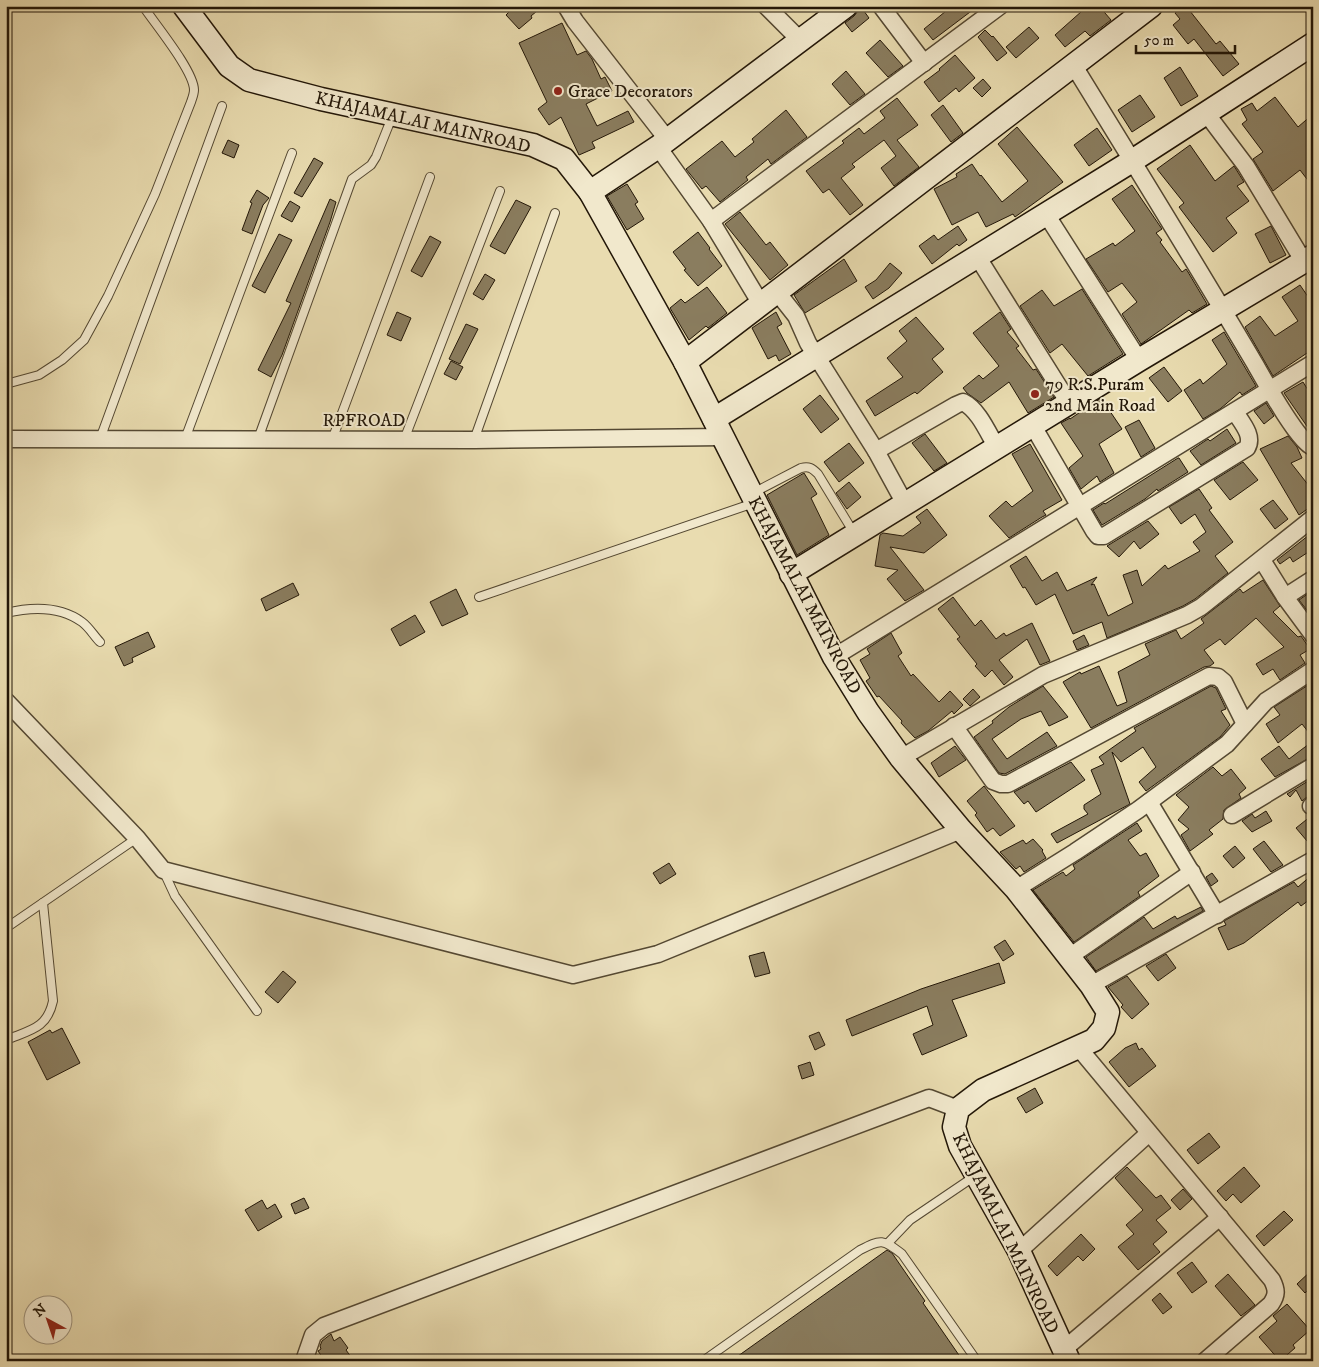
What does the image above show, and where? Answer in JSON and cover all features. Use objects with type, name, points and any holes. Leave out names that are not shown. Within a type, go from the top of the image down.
[{"type":"street","name":"KHAJAMALAI MAINROAD","points":[[184,6],[229,66],[249,80],[322,99],[533,145],[564,159],[590,192],[685,362],[834,657],[868,712],[901,758],[961,830],[1016,889],[1091,985],[1108,1012],[1104,1028],[1094,1040],[983,1090],[958,1110],[954,1127],[960,1146],[1019,1251],[1066,1355]]},
{"type":"street","points":[[566,6],[662,143],[711,221],[769,298],[796,316],[808,342],[876,451],[904,504]]},
{"type":"street","points":[[766,6],[801,41]]},
{"type":"street","points":[[590,192],[662,143],[846,6]]},
{"type":"street","points":[[881,6],[924,63]]},
{"type":"street","points":[[711,221],[1000,6]]},
{"type":"street","points":[[685,362],[1151,6]]},
{"type":"street","points":[[718,428],[816,355],[1046,214],[1313,44]]},
{"type":"street","points":[[1074,66],[1224,310],[1270,389],[1302,440],[1313,447]]},
{"type":"street","points":[[791,574],[1139,360],[1308,259],[1246,166],[1206,113]]},
{"type":"street","points":[[1046,214],[1139,360]]},
{"type":"street","points":[[977,256],[1070,403]]},
{"type":"street","points":[[834,657],[1313,363]]},
{"type":"street","points":[[876,451],[956,404],[963,402],[976,413],[997,448]]},
{"type":"street","points":[[1033,426],[1098,536],[1104,536],[1247,448],[1250,442],[1249,435],[1235,412]]},
{"type":"street","name":"RPFROAD","points":[[6,439],[474,440],[718,428]]},
{"type":"street","points":[[901,758],[1043,674],[1187,615],[1202,607],[1313,518]]},
{"type":"street","points":[[1262,560],[1285,597],[1313,635]]},
{"type":"street","points":[[1285,597],[1313,579]]},
{"type":"street","points":[[1016,889],[1149,802],[1227,744],[1266,701],[1313,670]]},
{"type":"street","points":[[954,726],[993,781],[1000,784],[1008,784],[1209,676],[1218,677],[1224,682],[1245,724]]},
{"type":"street","points":[[6,701],[137,838],[163,870],[573,975],[658,954],[961,830]]},
{"type":"street","points":[[1232,815],[1313,766]]},
{"type":"street","points":[[1149,802],[1217,915]]},
{"type":"street","points":[[1091,985],[1313,860]]},
{"type":"street","points":[[1069,957],[1192,872]]},
{"type":"street","points":[[1078,1047],[1276,1287],[1276,1296],[1271,1304],[1205,1361]]},
{"type":"street","points":[[304,1360],[313,1335],[324,1326],[449,1278],[929,1098],[958,1110]]},
{"type":"street","points":[[1019,1251],[1149,1133]]},
{"type":"street","points":[[1066,1355],[1220,1217]]},
{"type":"lane","points":[[6,384],[39,376],[62,360],[84,340],[108,296],[176,144],[194,90],[181,60],[143,6]]},
{"type":"lane","points":[[100,439],[222,106]]},
{"type":"lane","points":[[258,439],[352,179],[371,165],[376,157],[392,115]]},
{"type":"lane","points":[[185,439],[292,153]]},
{"type":"lane","points":[[332,440],[430,177]]},
{"type":"lane","points":[[404,440],[500,191]]},
{"type":"lane","points":[[474,440],[555,213]]},
{"type":"lane","points":[[479,597],[753,498],[801,468],[813,468],[818,474],[855,534]]},
{"type":"lane","points":[[6,613],[25,609],[49,609],[71,615],[83,623],[100,642]]},
{"type":"lane","points":[[6,928],[137,838]]},
{"type":"lane","points":[[163,870],[176,896],[257,1011]]},
{"type":"lane","points":[[6,1040],[35,1028],[50,1014],[53,1001],[43,903]]},
{"type":"lane","points":[[888,1243],[910,1220],[976,1175]]},
{"type":"lane","points":[[703,1361],[860,1250],[875,1242],[888,1243],[902,1254],[977,1361]]},
{"type":"building","points":[[515,6],[543,6],[519,29],[506,15]]},
{"type":"building","points":[[942,6],[978,6],[933,40],[924,29],[946,11]]},
{"type":"building","points":[[1078,6],[1099,6],[1111,20],[1090,36],[1085,31],[1065,47],[1055,35],[1082,11]]},
{"type":"building","points":[[1186,6],[1216,44],[1220,41],[1239,64],[1223,76],[1194,39],[1188,44],[1173,25],[1180,19],[1175,13]]},
{"type":"building","points":[[861,7],[869,18],[852,32],[845,23]]},
{"type":"building","points":[[562,23],[577,55],[586,51],[592,59],[601,79],[605,77],[612,91],[586,104],[597,126],[628,111],[634,122],[592,142],[595,148],[579,155],[561,117],[549,125],[538,109],[547,102],[519,43]]},
{"type":"building","points":[[1029,27],[1039,38],[1016,58],[1006,47]]},
{"type":"building","points":[[985,30],[993,36],[1007,53],[997,61],[978,37]]},
{"type":"building","points":[[880,40],[903,66],[888,77],[866,53]]},
{"type":"building","points":[[955,55],[975,78],[959,92],[956,88],[939,102],[924,82]]},
{"type":"building","points":[[1180,67],[1198,96],[1181,106],[1164,78]]},
{"type":"building","points":[[846,71],[865,94],[850,105],[832,84]]},
{"type":"building","points":[[983,79],[991,88],[982,97],[973,88]]},
{"type":"building","points":[[1140,95],[1155,117],[1132,132],[1118,110]]},
{"type":"building","points":[[1275,97],[1298,127],[1313,114],[1313,187],[1300,170],[1273,191],[1253,159],[1263,152],[1242,124],[1247,120],[1241,109],[1252,103],[1257,111]]},
{"type":"building","points":[[897,98],[918,125],[897,140],[919,167],[894,186],[881,168],[896,156],[884,140],[852,164],[855,167],[841,178],[863,205],[850,215],[829,189],[823,193],[806,171],[844,143],[842,141],[859,128],[864,134],[885,118],[880,111]]},
{"type":"building","points":[[943,105],[963,133],[951,142],[931,115]]},
{"type":"building","points":[[786,110],[807,137],[771,164],[768,159],[746,177],[748,180],[720,202],[706,186],[702,189],[686,169],[722,141],[735,157],[754,142],[752,139]]},
{"type":"building","points":[[1017,127],[1063,182],[1015,217],[1013,214],[986,227],[978,212],[952,225],[934,189],[957,177],[956,174],[972,164],[1002,202],[1028,181],[998,144]]},
{"type":"building","points":[[1097,128],[1112,150],[1089,166],[1074,145]]},
{"type":"building","points":[[228,140],[239,145],[234,158],[222,153]]},
{"type":"building","points":[[1190,145],[1215,181],[1234,166],[1244,182],[1237,186],[1249,201],[1226,218],[1237,233],[1213,252],[1179,207],[1184,203],[1157,169]]},
{"type":"building","points":[[314,158],[323,163],[302,197],[294,193]]},
{"type":"building","points":[[627,184],[638,202],[635,204],[644,219],[627,230],[607,196]]},
{"type":"building","points":[[1132,185],[1162,229],[1156,233],[1162,240],[1160,242],[1182,272],[1186,269],[1207,304],[1192,313],[1189,310],[1141,344],[1122,314],[1137,302],[1122,283],[1108,292],[1086,259],[1113,243],[1115,246],[1135,231],[1112,199]]},
{"type":"building","points":[[257,190],[269,198],[263,205],[252,234],[242,230],[252,203],[250,202]]},
{"type":"building","points":[[330,199],[336,202],[330,222],[282,355],[271,377],[258,370],[291,303],[286,301]]},
{"type":"building","points":[[516,200],[531,207],[505,254],[490,246]]},
{"type":"building","points":[[290,201],[300,207],[292,222],[281,216]]},
{"type":"building","points":[[740,212],[766,245],[770,242],[788,265],[770,280],[725,224]]},
{"type":"building","points":[[958,226],[967,240],[959,246],[957,244],[932,264],[919,246],[934,235],[938,240]]},
{"type":"building","points":[[1271,226],[1286,255],[1270,263],[1255,234]]},
{"type":"building","points":[[698,232],[722,266],[698,286],[684,270],[686,269],[673,252]]},
{"type":"building","points":[[279,234],[292,240],[265,293],[252,286]]},
{"type":"building","points":[[430,236],[441,242],[422,277],[411,271]]},
{"type":"building","points":[[844,259],[857,281],[805,313],[794,295]]},
{"type":"building","points":[[890,263],[902,273],[889,288],[873,299],[865,287],[876,280]]},
{"type":"building","points":[[485,274],[495,280],[483,300],[473,294]]},
{"type":"building","points":[[1300,285],[1313,304],[1313,349],[1273,376],[1245,327],[1260,316],[1275,336],[1298,321],[1282,297]]},
{"type":"building","points":[[707,287],[727,313],[708,328],[706,326],[689,340],[670,308],[681,299],[685,303]]},
{"type":"building","points":[[1082,289],[1123,354],[1088,376],[1062,344],[1050,353],[1020,306],[1042,290],[1054,306]]},
{"type":"building","points":[[397,312],[411,318],[401,341],[387,335]]},
{"type":"building","points":[[776,312],[782,324],[777,327],[791,354],[779,361],[776,355],[768,359],[752,328]]},
{"type":"building","points":[[1000,312],[1011,329],[1007,332],[1019,346],[1016,348],[1033,370],[1036,369],[1054,397],[1028,413],[1009,382],[981,403],[963,388],[979,375],[983,379],[999,366],[973,333]]},
{"type":"building","points":[[916,317],[944,349],[932,359],[943,372],[917,394],[915,392],[875,416],[866,401],[903,377],[887,358],[907,341],[899,331]]},
{"type":"building","points":[[466,324],[478,329],[460,364],[449,359]]},
{"type":"building","points":[[1224,332],[1256,386],[1242,395],[1240,392],[1220,409],[1203,419],[1184,390],[1200,379],[1203,384],[1227,364],[1212,340]]},
{"type":"building","points":[[451,361],[463,367],[456,380],[444,374]]},
{"type":"building","points":[[1164,367],[1182,391],[1168,402],[1149,378]]},
{"type":"building","points":[[1303,382],[1313,398],[1313,435],[1284,393]]},
{"type":"building","points":[[820,395],[839,419],[821,433],[803,409]]},
{"type":"building","points":[[1101,398],[1122,429],[1099,444],[1114,473],[1100,482],[1097,476],[1081,489],[1069,468],[1083,456],[1061,423]]},
{"type":"building","points":[[1266,403],[1274,416],[1264,424],[1254,411]]},
{"type":"building","points":[[1139,420],[1155,448],[1141,457],[1125,427]]},
{"type":"building","points":[[1227,429],[1236,443],[1201,465],[1190,451],[1208,439],[1210,441]]},
{"type":"building","points":[[925,434],[947,463],[934,471],[912,443]]},
{"type":"building","points":[[1288,436],[1297,447],[1302,458],[1291,463],[1313,491],[1313,505],[1299,515],[1260,449]]},
{"type":"building","points":[[849,443],[864,463],[839,482],[824,462]]},
{"type":"building","points":[[1030,444],[1062,500],[1043,511],[1046,515],[1009,538],[989,516],[1006,501],[1012,507],[1033,491],[1012,454]]},
{"type":"building","points":[[1178,458],[1188,472],[1158,491],[1157,489],[1145,499],[1102,525],[1093,510]]},
{"type":"building","points":[[1243,462],[1258,480],[1230,500],[1214,480]]},
{"type":"building","points":[[804,473],[817,494],[811,498],[829,535],[797,555],[767,495]]},
{"type":"building","points":[[849,482],[861,497],[847,509],[836,493]]},
{"type":"building","points":[[1199,489],[1212,508],[1209,510],[1233,542],[1215,556],[1228,573],[1183,606],[1107,638],[1102,622],[1073,634],[1055,594],[1036,605],[1010,566],[1026,556],[1042,581],[1057,572],[1067,591],[1097,577],[1091,585],[1094,584],[1108,616],[1133,603],[1123,575],[1137,570],[1142,586],[1165,565],[1168,569],[1200,551],[1193,542],[1206,532],[1195,514],[1181,524],[1169,507]]},
{"type":"building","points":[[1273,500],[1288,519],[1275,529],[1260,509]]},
{"type":"building","points":[[927,509],[947,535],[924,553],[890,547],[924,590],[905,601],[887,579],[898,570],[875,566],[880,535],[883,533],[903,536],[921,523],[916,517]]},
{"type":"building","points":[[1148,521],[1159,534],[1140,549],[1134,541],[1119,557],[1107,546]]},
{"type":"building","points":[[1313,532],[1313,549],[1293,562],[1290,557],[1280,564],[1277,560]]},
{"type":"building","points":[[1263,580],[1280,606],[1273,612],[1298,637],[1301,636],[1310,649],[1300,655],[1305,663],[1280,680],[1273,669],[1263,675],[1256,664],[1284,647],[1256,618],[1225,645],[1220,639],[1204,650],[1214,663],[1210,666],[1204,667],[1091,728],[1063,682],[1080,672],[1081,674],[1099,666],[1117,706],[1127,702],[1118,672],[1150,655],[1145,644],[1176,630],[1181,639],[1204,623],[1201,619],[1240,589],[1243,593]]},
{"type":"building","points":[[293,583],[299,595],[266,611],[261,599]]},
{"type":"building","points":[[456,589],[468,614],[442,626],[430,602]]},
{"type":"building","points":[[1309,593],[1313,597],[1313,618],[1299,600]]},
{"type":"building","points":[[953,597],[975,626],[981,620],[996,639],[1004,633],[1006,636],[1032,623],[1050,661],[1040,665],[1027,639],[999,660],[1013,677],[1004,685],[992,670],[985,677],[975,666],[977,664],[957,639],[960,637],[938,609]]},
{"type":"building","points":[[415,615],[425,632],[400,646],[391,629]]},
{"type":"building","points":[[148,632],[155,647],[132,658],[133,662],[124,666],[115,647]]},
{"type":"building","points":[[891,633],[902,653],[898,656],[911,676],[913,674],[939,702],[950,691],[963,705],[954,714],[952,711],[928,731],[915,738],[879,696],[877,697],[866,681],[870,678],[860,660],[870,654],[867,649]]},
{"type":"building","points":[[1084,635],[1089,645],[1077,650],[1073,641]]},
{"type":"building","points":[[1313,682],[1313,738],[1302,724],[1278,743],[1266,724],[1280,715],[1274,707]]},
{"type":"building","points":[[1043,686],[1068,717],[1049,726],[1041,711],[1021,719],[992,739],[1007,759],[1047,732],[1057,746],[1005,774],[999,773],[974,737],[993,723],[992,721],[1009,707]]},
{"type":"building","points":[[1211,686],[1216,688],[1226,709],[1221,711],[1230,725],[1220,737],[1146,791],[1139,782],[1156,767],[1143,747],[1121,762],[1112,752],[1130,804],[1057,843],[1051,834],[1088,814],[1084,809],[1084,805],[1101,794],[1091,770],[1104,764],[1099,757],[1136,731],[1134,728]]},
{"type":"building","points":[[973,689],[980,697],[970,706],[963,699]]},
{"type":"building","points":[[1313,741],[1313,756],[1275,777],[1261,759],[1279,746],[1289,759]]},
{"type":"building","points":[[955,746],[966,760],[939,777],[931,763]]},
{"type":"building","points":[[1071,762],[1085,780],[1036,812],[1028,801],[1024,804],[1014,792]]},
{"type":"building","points":[[1213,767],[1222,776],[1231,769],[1246,788],[1239,794],[1241,798],[1224,810],[1223,819],[1209,830],[1213,834],[1190,851],[1181,835],[1189,829],[1178,820],[1189,807],[1176,795]]},
{"type":"building","points":[[1313,778],[1313,795],[1302,801],[1296,790],[1290,797],[1287,794]]},
{"type":"building","points":[[984,786],[1015,826],[1000,836],[993,828],[987,832],[975,815],[977,813],[967,801]]},
{"type":"building","points":[[1266,811],[1272,821],[1252,832],[1242,821],[1252,814],[1255,818]]},
{"type":"building","points":[[1313,816],[1313,848],[1296,828]]},
{"type":"building","points":[[1137,823],[1142,831],[1128,840],[1140,856],[1146,853],[1159,876],[1138,892],[1140,896],[1074,942],[1033,890],[1063,872],[1066,876],[1075,869],[1073,865]]},
{"type":"building","points":[[1033,839],[1043,850],[1046,858],[1024,872],[1020,866],[1016,869],[1000,852],[1023,840],[1026,844]]},
{"type":"building","points":[[1264,841],[1283,865],[1271,872],[1253,849]]},
{"type":"building","points":[[1235,846],[1245,858],[1233,868],[1223,856]]},
{"type":"building","points":[[669,863],[676,874],[660,884],[653,873]]},
{"type":"building","points":[[1212,873],[1218,881],[1211,886],[1206,877]]},
{"type":"building","points":[[1313,874],[1313,897],[1301,906],[1298,902],[1244,943],[1228,950],[1218,928],[1226,925],[1224,921],[1294,882],[1298,887]]},
{"type":"building","points":[[1201,907],[1203,911],[1096,971],[1086,957],[1144,917],[1153,929],[1175,916],[1177,919]]},
{"type":"building","points":[[1005,940],[1014,954],[1003,961],[994,947]]},
{"type":"building","points":[[764,952],[770,973],[755,977],[749,956]]},
{"type":"building","points":[[1166,954],[1176,968],[1158,981],[1146,966]]},
{"type":"building","points":[[999,963],[1005,983],[952,1000],[967,1036],[922,1055],[913,1034],[933,1025],[927,1006],[852,1036],[846,1020],[921,989]]},
{"type":"building","points":[[283,971],[296,982],[278,1003],[265,992]]},
{"type":"building","points":[[1127,976],[1149,1004],[1132,1019],[1121,1007],[1123,1005],[1108,987]]},
{"type":"building","points":[[62,1028],[80,1063],[47,1080],[28,1042],[50,1030],[52,1033]]},
{"type":"building","points":[[819,1032],[825,1045],[815,1050],[809,1036]]},
{"type":"building","points":[[1136,1043],[1139,1050],[1142,1048],[1156,1066],[1129,1087],[1109,1062],[1125,1048]]},
{"type":"building","points":[[810,1062],[814,1075],[802,1079],[798,1066]]},
{"type":"building","points":[[1035,1088],[1043,1103],[1026,1113],[1017,1098]]},
{"type":"building","points":[[1209,1133],[1220,1147],[1198,1164],[1187,1150]]},
{"type":"building","points":[[1127,1167],[1156,1198],[1161,1195],[1171,1208],[1156,1220],[1167,1232],[1153,1244],[1160,1252],[1138,1270],[1118,1247],[1134,1234],[1126,1225],[1143,1210],[1115,1178]]},
{"type":"building","points":[[1244,1167],[1260,1186],[1241,1203],[1233,1194],[1226,1201],[1217,1191]]},
{"type":"building","points":[[1183,1189],[1192,1199],[1180,1210],[1171,1200]]},
{"type":"building","points":[[304,1198],[309,1208],[295,1214],[291,1204]]},
{"type":"building","points":[[262,1200],[267,1209],[275,1204],[282,1217],[258,1231],[245,1210]]},
{"type":"building","points":[[1284,1211],[1293,1220],[1264,1246],[1256,1236]]},
{"type":"building","points":[[1081,1234],[1095,1249],[1083,1261],[1078,1256],[1057,1276],[1048,1266]]},
{"type":"building","points":[[887,1250],[892,1253],[925,1301],[923,1303],[963,1361],[731,1361]]},
{"type":"building","points":[[1192,1262],[1207,1282],[1192,1293],[1177,1273]]},
{"type":"building","points":[[1313,1269],[1313,1285],[1305,1293],[1297,1284]]},
{"type":"building","points":[[1228,1274],[1255,1305],[1241,1316],[1215,1286]]},
{"type":"building","points":[[1160,1293],[1172,1307],[1163,1314],[1152,1300]]},
{"type":"building","points":[[1287,1304],[1310,1330],[1293,1345],[1295,1348],[1280,1361],[1259,1337],[1277,1321],[1273,1316]]},
{"type":"building","points":[[331,1334],[334,1341],[340,1337],[354,1361],[325,1361],[318,1351],[321,1349],[322,1341]]},
{"type":"place","name":"Grace Decorators","points":[[558,91]]},
{"type":"place","name":"79 R.S.Puram 2nd Main Road","points":[[1035,394]]}]
